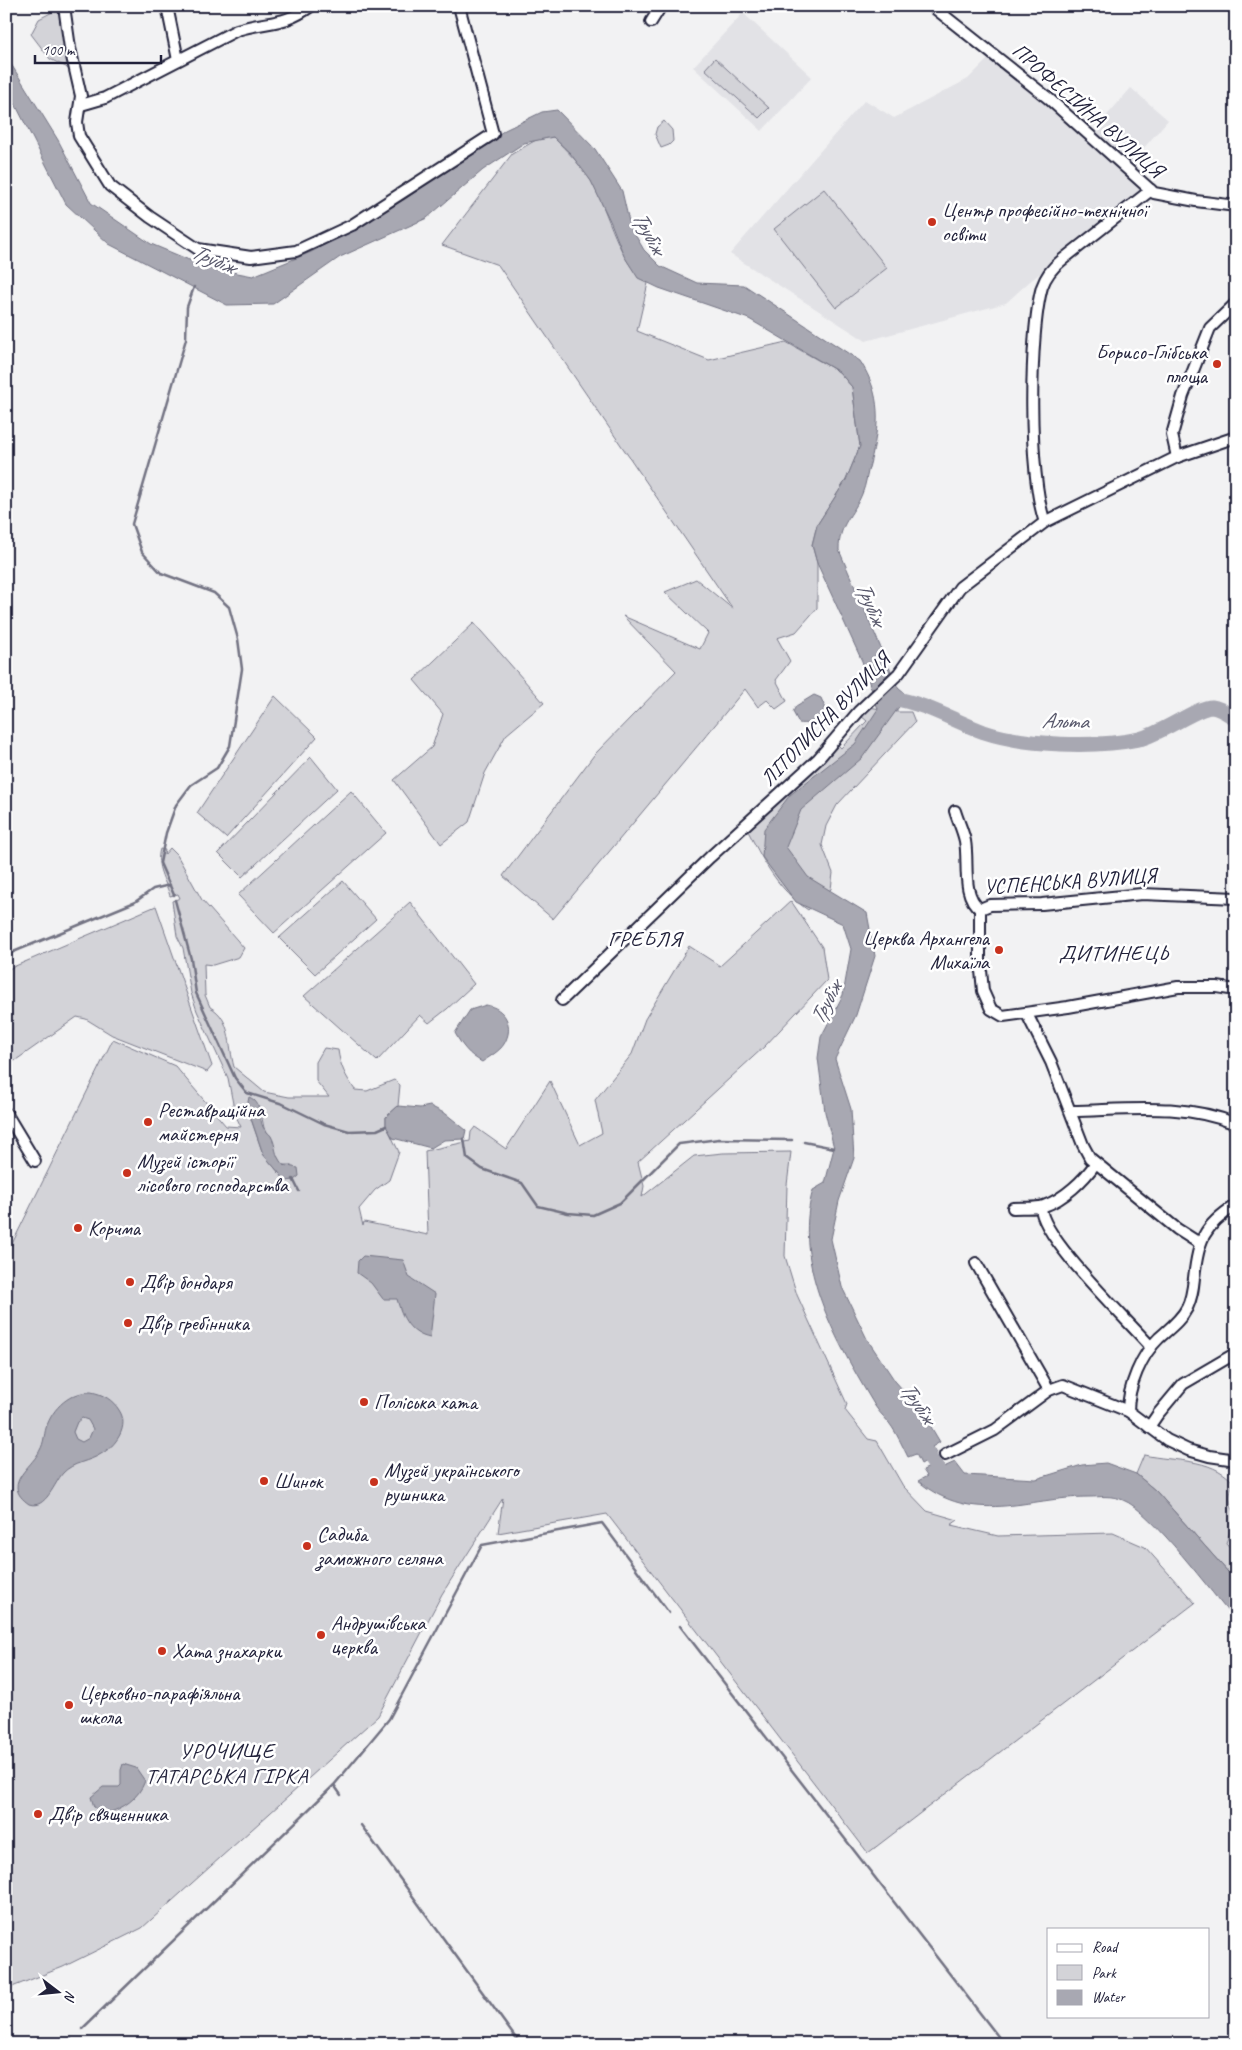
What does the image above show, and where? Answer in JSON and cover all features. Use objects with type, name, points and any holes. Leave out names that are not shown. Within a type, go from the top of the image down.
[{"type":"street","points":[[64,6],[81,105],[77,122],[79,136],[110,186],[150,217],[198,249],[250,257],[296,251],[352,225],[493,134],[459,6]]},
{"type":"street","points":[[167,6],[178,60]]},
{"type":"street","points":[[81,105],[102,100],[237,30],[256,24],[286,21],[311,6]]},
{"type":"street","points":[[651,22],[661,6]]},
{"type":"street","name":"ПРОФЕСІЙНА ВУЛИЦЯ","points":[[932,6],[944,10],[1042,93],[1151,190],[1165,196],[1236,206]]},
{"type":"street","points":[[1045,522],[1041,508],[1034,454],[1033,402],[1034,351],[1042,287],[1052,268],[1151,190]]},
{"type":"street","points":[[1177,457],[1173,441],[1173,429],[1192,373],[1213,324],[1236,303]]},
{"type":"street","name":"ЛІТОПИСНА ВУЛИЦЯ","points":[[562,1000],[710,857],[818,759],[872,699],[899,673],[960,587],[1045,522],[1177,457],[1236,437]]},
{"type":"street","name":"УСПЕНСЬКА ВУЛИЦЯ","points":[[955,811],[964,840],[971,899],[980,909],[990,905],[1032,904],[1148,894],[1236,898]]},
{"type":"street","points":[[980,909],[980,973],[988,1005],[995,1012],[1003,1016],[1027,1014],[1178,987],[1204,986],[1236,990]]},
{"type":"street","points":[[1027,1014],[1052,1062],[1072,1111],[1083,1145],[1095,1164],[1177,1230],[1199,1243]]},
{"type":"street","points":[[1072,1111],[1150,1108],[1210,1115],[1236,1124]]},
{"type":"street","points":[[6,1113],[35,1161]]},
{"type":"street","points":[[1013,1208],[1041,1207],[1052,1202],[1078,1183],[1095,1164]]},
{"type":"street","points":[[1128,1411],[1130,1385],[1151,1347],[1180,1319],[1189,1304],[1199,1243],[1212,1223],[1236,1205]]},
{"type":"street","points":[[1041,1207],[1042,1219],[1055,1241],[1151,1347]]},
{"type":"street","points":[[976,1263],[1049,1390]]},
{"type":"street","points":[[1150,1427],[1161,1409],[1183,1384],[1236,1353]]},
{"type":"street","points":[[945,1456],[995,1430],[1049,1390],[1058,1386],[1069,1386],[1128,1411],[1168,1440],[1188,1450],[1209,1456],[1236,1460]]},
{"type":"shaded area","points":[[743,13],[812,77],[762,131],[693,67]]},
{"type":"shaded area","name":"Центр професійно-технічної освіти","points":[[992,55],[1087,138],[1131,88],[1168,120],[1124,171],[1146,189],[1029,282],[1006,303],[866,341],[730,254],[865,100],[894,118],[968,79]]},
{"type":"green space","points":[[64,6],[80,82],[66,67],[50,59],[31,34],[39,19]]},
{"type":"green space","points":[[715,58],[769,108],[759,118],[705,69]]},
{"type":"green space","points":[[664,121],[672,130],[673,141],[661,148],[655,134],[657,127]]},
{"type":"green space","points":[[553,137],[569,153],[591,181],[622,252],[638,275],[648,283],[637,331],[709,360],[786,342],[839,372],[852,387],[860,446],[846,480],[817,525],[812,545],[817,563],[817,608],[796,632],[777,638],[790,661],[776,680],[787,701],[776,709],[767,700],[758,707],[745,689],[553,919],[503,876],[594,755],[676,671],[623,616],[700,649],[708,633],[665,592],[696,579],[733,609],[498,265],[442,245],[512,154],[536,140]]},
{"type":"green space","points":[[824,189],[887,268],[836,308],[774,229]]},
{"type":"green space","points":[[474,623],[544,703],[506,735],[485,773],[469,822],[441,844],[394,780],[432,747],[443,714],[414,680]]},
{"type":"green space","points":[[275,696],[317,737],[226,838],[197,813]]},
{"type":"green space","points":[[869,707],[898,712],[911,712],[915,722],[837,805],[826,826],[822,845],[833,873],[831,889],[808,910],[787,893],[771,873],[746,827],[836,743],[841,748],[867,721],[861,716]]},
{"type":"green space","points":[[311,757],[337,789],[242,877],[218,853]]},
{"type":"green space","points":[[351,791],[386,833],[274,933],[238,895]]},
{"type":"green space","points":[[170,848],[177,855],[202,900],[244,948],[239,957],[213,965],[204,964],[205,995],[210,1007],[217,1012],[226,1025],[234,1067],[264,1092],[289,1097],[329,1097],[316,1081],[316,1062],[324,1048],[338,1050],[344,1071],[355,1090],[367,1091],[394,1080],[400,1085],[398,1106],[386,1117],[386,1125],[399,1152],[389,1180],[375,1190],[359,1209],[363,1226],[364,1222],[428,1235],[425,1151],[470,1141],[471,1132],[475,1127],[506,1149],[550,1081],[580,1145],[602,1133],[595,1100],[632,1054],[645,1019],[689,946],[720,966],[791,901],[822,947],[827,980],[764,1047],[638,1162],[644,1186],[642,1197],[694,1156],[723,1153],[791,1152],[787,1185],[785,1256],[797,1295],[847,1404],[845,1410],[868,1439],[877,1441],[903,1486],[927,1511],[958,1520],[951,1525],[998,1536],[1113,1533],[1145,1547],[1195,1603],[868,1853],[607,1514],[498,1533],[503,1498],[442,1594],[378,1716],[142,1928],[63,1967],[12,1987],[6,1992],[6,1256],[113,1039],[175,1066],[226,1126],[241,1127],[235,1114],[228,1078],[197,1011],[191,993],[183,948],[177,936],[172,901],[180,898],[178,894],[170,896],[161,873],[159,862],[160,849],[165,850],[164,855]],"holes":[[[247,1107],[260,1108],[264,1128],[271,1137],[275,1155],[283,1165],[291,1165],[286,1181],[263,1154]]]},
{"type":"green space","points":[[343,881],[376,919],[315,974],[279,938]]},
{"type":"green space","points":[[410,902],[474,984],[429,1023],[420,1015],[377,1061],[304,996]]},
{"type":"green space","points":[[156,906],[212,1066],[207,1072],[112,1035],[86,1019],[77,1017],[6,1067],[6,970]]},
{"type":"green space","points":[[1144,1455],[1203,1464],[1224,1474],[1233,1482],[1230,1499],[1236,1515],[1226,1543],[1236,1554],[1236,1581],[1156,1491],[1136,1474]]},
{"type":"water","points":[[6,56],[58,140],[91,203],[151,244],[206,267],[253,276],[311,252],[354,229],[405,199],[505,130],[542,112],[557,110],[595,149],[622,191],[630,226],[644,250],[660,266],[697,283],[744,285],[860,361],[872,386],[875,398],[877,411],[876,436],[863,490],[841,533],[839,550],[898,688],[911,699],[908,703],[901,704],[862,758],[801,810],[786,847],[808,877],[867,913],[875,956],[856,1015],[835,1059],[851,1109],[854,1158],[839,1201],[831,1239],[842,1287],[867,1339],[895,1381],[921,1410],[940,1442],[932,1447],[937,1455],[921,1464],[916,1454],[908,1457],[894,1430],[875,1406],[847,1357],[833,1330],[813,1275],[808,1247],[808,1218],[813,1190],[825,1183],[834,1148],[825,1112],[818,1058],[821,1037],[843,995],[851,949],[843,924],[796,902],[762,857],[764,829],[790,795],[855,744],[878,709],[862,661],[817,563],[812,545],[817,525],[846,480],[860,446],[852,387],[839,372],[749,319],[659,288],[638,278],[624,256],[591,181],[570,153],[553,137],[524,143],[483,170],[427,218],[340,257],[273,304],[227,305],[109,244],[66,204],[6,86]]},
{"type":"water","points":[[814,695],[821,698],[824,705],[823,714],[813,722],[799,723],[793,712],[796,706]]},
{"type":"water","points":[[486,1005],[493,1007],[503,1014],[508,1025],[508,1031],[502,1047],[482,1062],[466,1050],[455,1033],[470,1010]]},
{"type":"water","points":[[249,1097],[258,1106],[263,1127],[271,1136],[280,1161],[283,1165],[298,1168],[299,1176],[294,1180],[286,1181],[263,1154],[247,1107]]},
{"type":"water","points":[[398,1106],[420,1108],[430,1106],[446,1114],[466,1130],[464,1139],[444,1140],[431,1148],[393,1138],[386,1126],[386,1117]]},
{"type":"water","points":[[363,1256],[403,1260],[409,1277],[435,1294],[430,1338],[412,1329],[401,1313],[397,1299],[383,1299],[371,1283],[357,1273],[358,1261]]},
{"type":"water","points":[[83,1393],[100,1394],[117,1406],[123,1422],[120,1435],[107,1450],[96,1457],[67,1469],[49,1495],[40,1503],[35,1505],[29,1504],[21,1497],[17,1490],[21,1476],[40,1450],[49,1420],[58,1407],[69,1398]],"holes":[[[82,1418],[88,1420],[93,1429],[89,1438],[82,1442],[76,1439],[73,1432],[77,1422]]]},
{"type":"water","points":[[941,1462],[944,1467],[955,1462],[965,1475],[1036,1479],[1082,1465],[1106,1463],[1136,1474],[1156,1491],[1236,1581],[1236,1621],[1165,1536],[1135,1507],[1123,1500],[1110,1497],[1066,1498],[1001,1506],[959,1503],[939,1495],[918,1481],[927,1476],[923,1470]]},
{"type":"water","points":[[123,1764],[136,1768],[145,1781],[130,1802],[105,1814],[94,1807],[91,1797],[103,1787],[119,1787],[121,1785]]},
{"type":"waterway","points":[[174,895],[160,863],[166,833],[176,805],[191,785],[217,768],[230,746],[242,669],[238,639],[229,607],[214,593],[161,573],[142,552],[132,524],[186,339],[187,307],[194,287]]},
{"type":"waterway","name":"Альта","points":[[891,698],[927,708],[984,732],[1001,737],[1040,743],[1103,744],[1139,739],[1198,711],[1212,707],[1236,719]]},
{"type":"waterway","points":[[6,955],[135,902],[153,889],[170,885]]},
{"type":"waterway","points":[[175,900],[191,959],[196,993],[235,1078],[247,1093],[283,1104],[324,1124],[349,1131],[377,1130],[386,1126]]},
{"type":"waterway","points":[[464,1139],[467,1158],[482,1169],[522,1183],[538,1206],[568,1213],[593,1215],[620,1203],[679,1144],[719,1139],[792,1140]]},
{"type":"waterway","points":[[804,1142],[834,1148]]},
{"type":"waterway","points":[[293,1179],[299,1191]]},
{"type":"waterway","name":"Трубіж","points":[[920,1442],[945,1482]]},
{"type":"waterway","points":[[334,1785],[389,1719],[482,1545],[602,1523],[669,1613]]},
{"type":"waterway","points":[[680,1626],[1004,2044]]},
{"type":"waterway","points":[[82,2029],[334,1785],[341,1795]]},
{"type":"waterway","points":[[361,1825],[520,2044]]},
{"type":"waterway","points":[[66,2044],[71,2039]]},
{"type":"place","name":"Центр професійно-технічної освіти","points":[[932,222]]},
{"type":"place","name":"Борисо-Глібська площа","points":[[1217,364]]},
{"type":"place","name":"Церква Архангела Михаїла","points":[[999,950]]},
{"type":"place","name":"Реставраційна майстерня","points":[[148,1122]]},
{"type":"place","name":"Музей історії лісового господарства","points":[[127,1173]]},
{"type":"place","name":"Корчма","points":[[78,1228]]},
{"type":"place","name":"Двір бондаря","points":[[130,1282]]},
{"type":"place","name":"Двір гребінника","points":[[128,1323]]},
{"type":"place","name":"Поліська хата","points":[[364,1402]]},
{"type":"place","name":"Шинок","points":[[264,1481]]},
{"type":"place","name":"Музей українського рушника","points":[[374,1482]]},
{"type":"place","name":"Садиба заможного селяна","points":[[307,1546]]},
{"type":"place","name":"Андрушівська церква","points":[[321,1635]]},
{"type":"place","name":"Хата знахарки","points":[[162,1651]]},
{"type":"place","name":"Церковно-парафіяльна школа","points":[[69,1705]]},
{"type":"place","name":"Двір священника","points":[[38,1814]]},
{"type":"district","name":"ГРЕБЛЯ","points":[[645,938]]},
{"type":"district","name":"ДИТИНЕЦЬ","points":[[1114,952]]},
{"type":"district","name":"УРОЧИЩЕ ТАТАРСЬКА ГІРКА","points":[[227,1762]]}]
